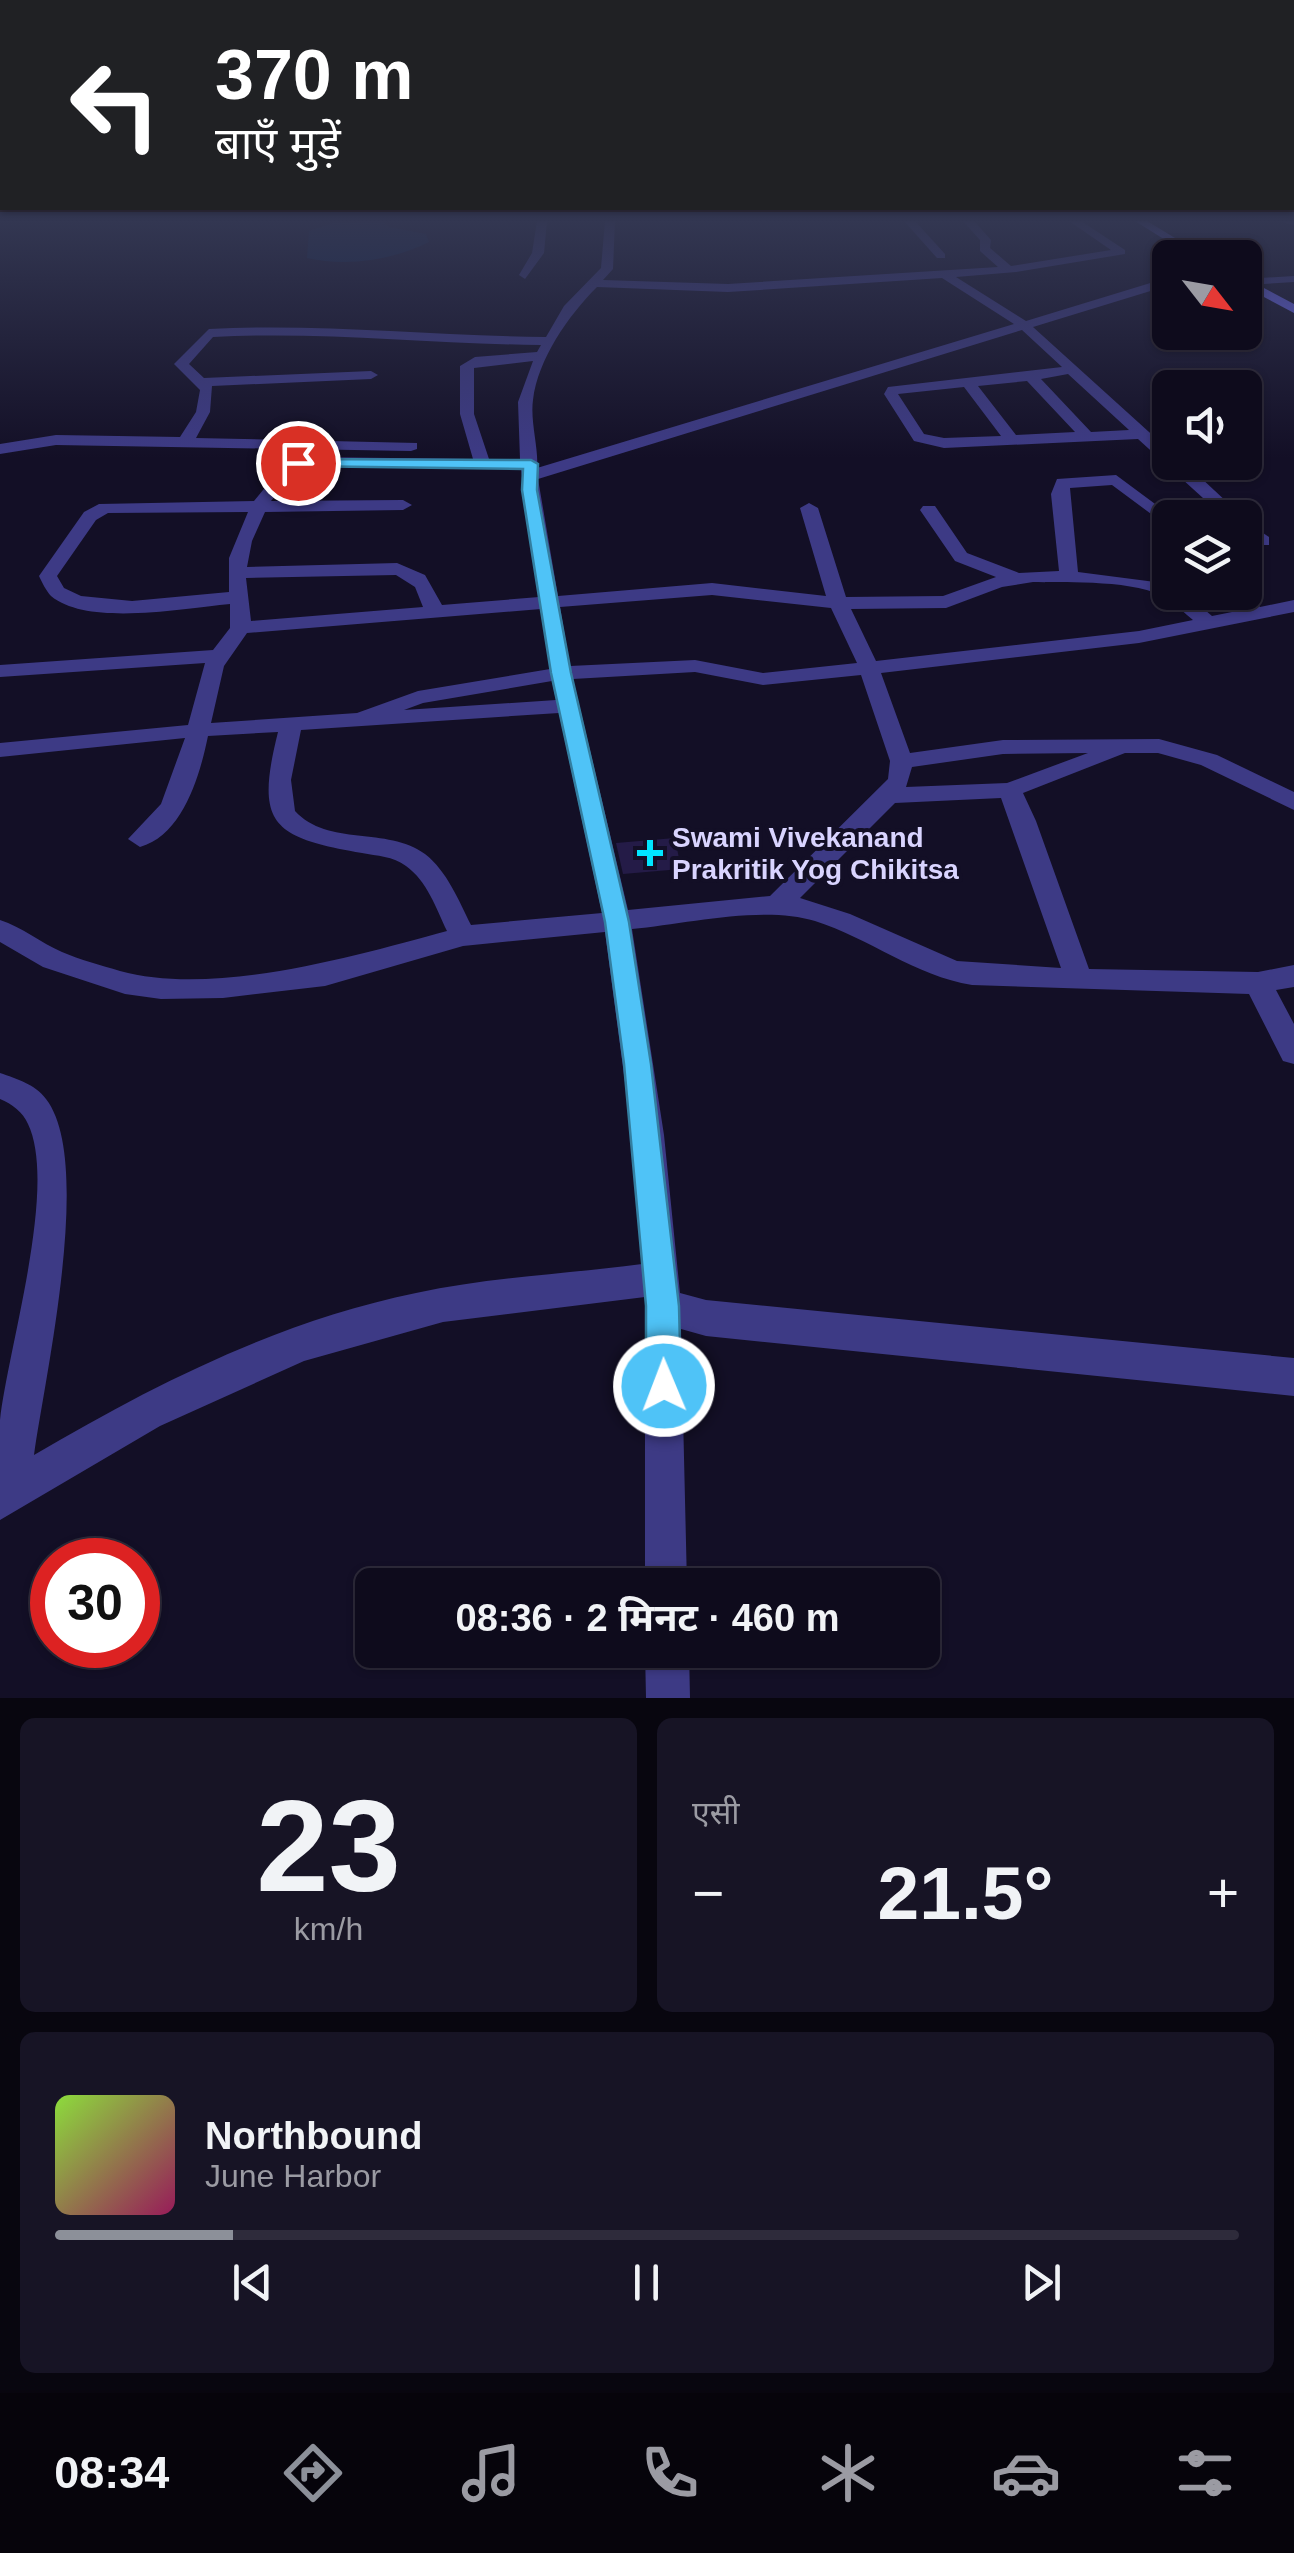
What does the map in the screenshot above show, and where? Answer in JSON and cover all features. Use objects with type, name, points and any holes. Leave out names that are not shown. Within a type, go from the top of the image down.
[{"type":"street","points":[[577,300],[541,356],[525,402],[524,434],[561,673],[617,922],[648,1135],[661,1292],[666,1568]]},
{"type":"street","points":[[699,300],[748,302]]},
{"type":"street","points":[[984,300],[1024,326],[1070,365],[1070,370],[1152,443]]},
{"type":"street","points":[[0,449],[40,440],[187,440],[479,456],[530,470],[1109,300]]},
{"type":"street","points":[[187,440],[203,412],[207,389],[204,382],[180,364],[204,336],[218,331],[286,330],[550,341]]},
{"type":"street","points":[[479,456],[467,414],[469,363],[541,356]]},
{"type":"street","points":[[1070,370],[902,387],[891,394],[918,438],[930,442],[1142,434]]},
{"type":"street","points":[[204,382],[371,375]]},
{"type":"street","points":[[1030,376],[1086,435]]},
{"type":"street","points":[[968,382],[1012,440]]},
{"type":"street","points":[[140,839],[160,827],[170,812],[201,730],[218,656],[240,628],[236,573],[246,532],[258,508],[298,463],[479,456]]},
{"type":"street","points":[[1069,576],[1059,494],[1064,483],[1116,480],[1152,508]]},
{"type":"street","points":[[1193,480],[1216,500]]},
{"type":"street","points":[[239,596],[88,606],[57,595],[48,576],[90,516],[106,508],[403,505]]},
{"type":"street","points":[[777,904],[889,796],[900,779],[901,761],[868,665],[838,603],[809,508]]},
{"type":"street","points":[[929,510],[961,557],[1013,577]]},
{"type":"street","points":[[236,573],[396,568],[415,574],[426,584],[434,611]]},
{"type":"street","points":[[240,628],[712,589],[838,603],[946,602],[1013,577],[1069,576],[1126,580],[1156,587],[1175,595],[1210,625]]},
{"type":"street","points":[[362,719],[418,697],[561,673],[695,666],[763,679],[1139,637],[1294,606]]},
{"type":"street","points":[[1252,610],[1257,616]]},
{"type":"street","points":[[0,671],[218,656]]},
{"type":"street","points":[[0,750],[201,730],[569,706]]},
{"type":"street","points":[[291,724],[276,787],[279,806],[290,822],[309,834],[410,856],[429,872],[463,936]]},
{"type":"street","points":[[889,796],[1009,790],[1132,746]]},
{"type":"street","points":[[901,761],[1003,747],[1181,749],[1294,802]]},
{"type":"street","points":[[1009,790],[1024,821],[1078,978]]},
{"type":"street","points":[[0,930],[53,960],[90,974],[160,988],[223,986],[325,975],[463,936],[777,904],[828,914],[962,974],[1258,983],[1294,976]]},
{"type":"street","points":[[1258,983],[1294,1052]]},
{"type":"street","points":[[0,1086],[16,1090],[38,1111],[51,1136],[52,1181],[51,1216],[4,1498]]},
{"type":"street","points":[[4,1498],[164,1404],[262,1358],[413,1311],[661,1292],[706,1318],[1294,1377]]},
{"type":"street","points":[[667,1668],[668,1698]]},
{"type":"building","points":[[675,838],[681,869],[623,874],[616,843]]},
{"type":"place","name":"Swami Vivekanand Prakritik Yog Chikitsa","points":[[650,853]]},
{"type":"route","points":[[298,463],[531,464],[530,490],[561,673],[617,922],[638,1064],[662,1306],[664,1386]]}]
